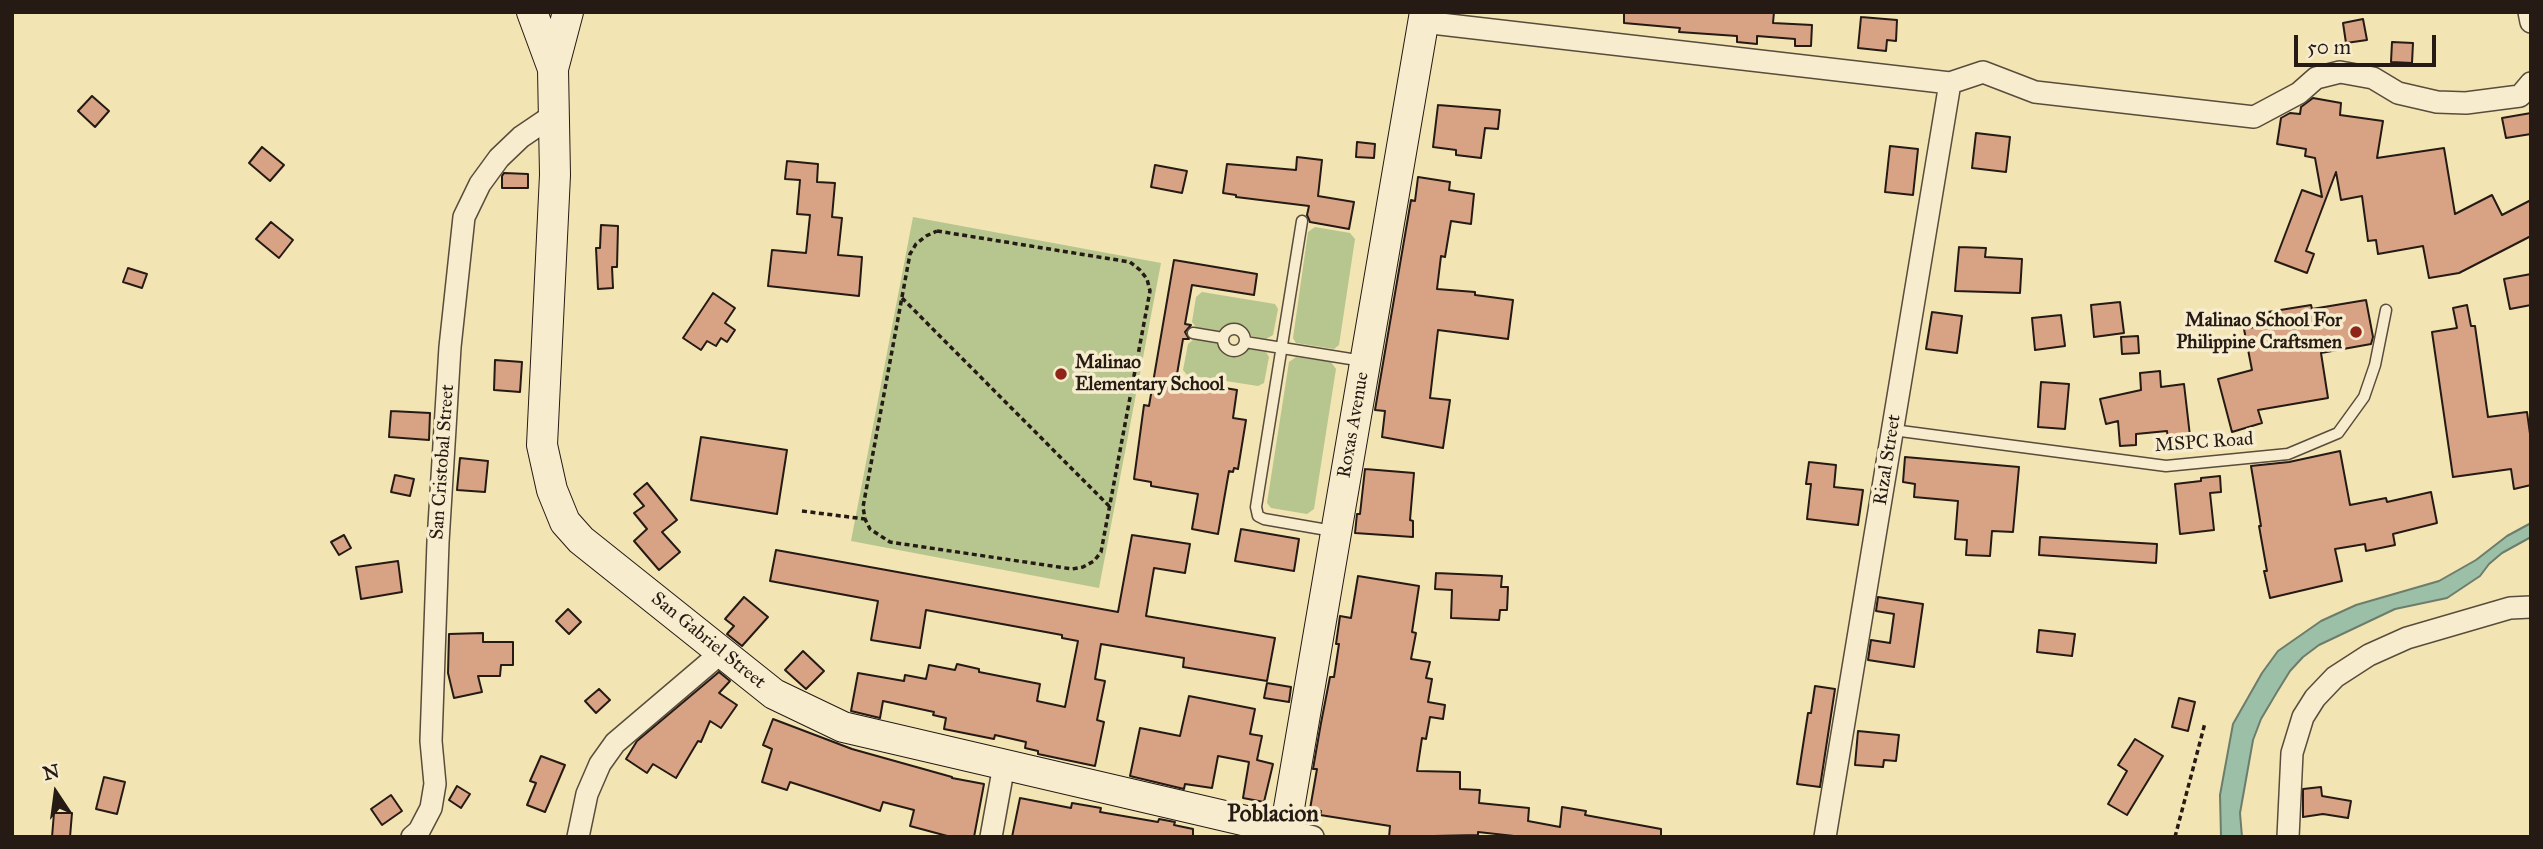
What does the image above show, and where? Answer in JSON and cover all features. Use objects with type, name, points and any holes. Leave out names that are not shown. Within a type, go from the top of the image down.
[{"type":"street","points":[[532,12],[553,69]]},
{"type":"street","points":[[553,69],[568,12]]},
{"type":"street","points":[[2529,12],[2531,22]]},
{"type":"street","points":[[1424,17],[1950,83],[1983,72],[2035,92],[2254,117],[2299,93],[2316,78],[2340,72],[2373,78],[2398,93],[2437,102],[2466,103],[2520,96],[2531,83]]},
{"type":"street","name":"Roxas Avenue","points":[[1294,835],[1336,531],[1424,17]]},
{"type":"street","name":"San Gabriel Street","points":[[553,69],[555,175],[542,445],[552,491],[565,522],[581,540],[774,694],[844,727],[1294,835]]},
{"type":"street","name":"Rizal Street","points":[[1825,837],[1950,83]]},
{"type":"street","name":"San Cristobal Street","points":[[412,837],[419,831],[431,808],[435,784],[431,741],[438,542],[450,347],[464,217],[480,184],[499,158],[521,137],[552,116]]},
{"type":"street","points":[[2288,837],[2292,753],[2303,717],[2315,698],[2335,677],[2369,655],[2407,638],[2510,608],[2531,607]]},
{"type":"street","points":[[578,837],[587,794],[600,764],[615,743],[722,652]]},
{"type":"street","points":[[991,837],[1004,765]]},
{"type":"lane","points":[[1302,221],[1256,510],[1258,516],[1264,519],[1336,531]]},
{"type":"lane","name":"MSPC Road","points":[[1892,430],[2166,466],[2288,454],[2338,433],[2364,397],[2375,365],[2386,310]]},
{"type":"lane","points":[[1193,333],[1223,338],[1224,345],[1232,351],[1239,350],[1245,342],[1365,361]]},
{"type":"path","points":[[937,231],[1130,262],[1147,279],[1150,291],[1110,508],[1101,552],[1094,561],[1072,569],[890,542],[870,529],[863,507],[910,254],[916,244],[926,236],[937,231]]},
{"type":"path","points":[[902,298],[1110,508]]},
{"type":"path","points":[[802,511],[865,519]]},
{"type":"path","points":[[2175,837],[2205,723]]},
{"type":"shaded area","points":[[913,217],[1161,263],[1099,588],[851,541]]},
{"type":"shaded area","points":[[1315,227],[1350,233],[1355,239],[1339,345],[1334,349],[1296,343],[1293,338],[1308,232]]},
{"type":"shaded area","points":[[1202,292],[1275,304],[1278,309],[1273,335],[1266,339],[1251,336],[1245,327],[1237,323],[1228,324],[1219,331],[1196,327],[1192,322],[1196,297]]},
{"type":"shaded area","points":[[1194,339],[1217,343],[1221,352],[1232,357],[1241,356],[1249,349],[1266,352],[1269,357],[1264,383],[1258,386],[1187,375],[1183,370],[1188,344]]},
{"type":"shaded area","points":[[1296,357],[1331,362],[1336,369],[1314,509],[1307,514],[1271,508],[1267,503],[1289,362]]},
{"type":"shaded area","points":[[2531,523],[2531,537],[2502,553],[2480,576],[2447,598],[2395,609],[2319,645],[2303,657],[2277,692],[2261,719],[2253,740],[2240,813],[2242,837],[2221,837],[2220,795],[2233,724],[2278,651],[2321,621],[2356,605],[2439,581]]},
{"type":"building","points":[[1624,12],[1774,12],[1773,23],[1812,25],[1811,46],[1795,46],[1795,39],[1757,36],[1757,44],[1737,42],[1737,36],[1679,32],[1680,28],[1624,23]]},
{"type":"building","points":[[1861,17],[1897,20],[1896,41],[1887,40],[1886,51],[1858,48]]},
{"type":"building","points":[[2363,19],[2367,40],[2346,43],[2343,23]]},
{"type":"building","points":[[2392,42],[2413,43],[2412,63],[2391,62]]},
{"type":"building","points":[[92,96],[109,111],[95,127],[78,111]]},
{"type":"building","points":[[2313,98],[2341,103],[2340,115],[2383,121],[2377,158],[2444,148],[2455,214],[2492,195],[2502,215],[2531,200],[2531,236],[2459,273],[2429,278],[2423,246],[2378,254],[2376,240],[2368,241],[2362,196],[2341,200],[2336,172],[2306,251],[2314,254],[2307,273],[2275,261],[2302,190],[2322,197],[2315,158],[2305,156],[2306,149],[2277,144],[2281,118],[2290,113],[2300,114],[2301,107]]},
{"type":"building","points":[[1438,105],[1500,110],[1498,129],[1485,128],[1481,158],[1456,155],[1456,150],[1433,147]]},
{"type":"building","points":[[2531,113],[2531,134],[2506,138],[2502,118]]},
{"type":"building","points":[[1976,133],[2010,137],[2006,172],[1972,168]]},
{"type":"building","points":[[1357,142],[1375,144],[1374,158],[1356,157]]},
{"type":"building","points":[[1890,146],[1918,149],[1913,195],[1885,192]]},
{"type":"building","points":[[262,147],[284,165],[270,181],[249,163]]},
{"type":"building","points":[[1297,157],[1322,160],[1318,196],[1354,202],[1349,229],[1310,222],[1307,215],[1309,206],[1223,193],[1227,164],[1296,170]]},
{"type":"building","points":[[787,161],[818,164],[817,182],[835,183],[832,217],[842,218],[838,255],[862,257],[859,296],[768,286],[772,250],[806,253],[810,215],[797,214],[800,180],[785,179]]},
{"type":"building","points":[[1155,165],[1187,171],[1182,193],[1151,187]]},
{"type":"building","points":[[504,173],[528,174],[528,188],[502,188]]},
{"type":"building","points":[[1418,177],[1450,182],[1449,190],[1474,194],[1471,224],[1451,221],[1445,257],[1441,256],[1437,289],[1475,292],[1475,295],[1513,300],[1508,339],[1438,330],[1430,398],[1450,400],[1443,448],[1382,437],[1385,411],[1375,410],[1411,200],[1415,201]]},
{"type":"building","points":[[271,222],[293,240],[279,258],[256,239]]},
{"type":"building","points":[[601,225],[618,226],[617,267],[612,267],[613,288],[598,289],[596,248],[600,248]]},
{"type":"building","points":[[1959,247],[1986,248],[1985,257],[2022,259],[2020,293],[1955,291]]},
{"type":"building","points":[[1174,260],[1257,274],[1254,295],[1192,285],[1185,324],[1191,325],[1185,332],[1189,339],[1183,339],[1176,380],[1237,390],[1233,418],[1246,420],[1238,469],[1229,471],[1218,534],[1192,529],[1198,494],[1151,486],[1151,482],[1134,479],[1144,405],[1149,406]]},
{"type":"building","points":[[128,268],[147,274],[142,288],[123,282]]},
{"type":"building","points":[[2531,274],[2531,305],[2510,309],[2504,279]]},
{"type":"building","points":[[713,293],[735,308],[725,323],[735,330],[727,342],[721,338],[716,346],[707,341],[701,350],[683,338]]},
{"type":"building","points":[[2366,300],[2373,337],[2371,344],[2321,353],[2328,398],[2258,410],[2262,423],[2232,432],[2218,379],[2252,370],[2244,329],[2264,325],[2262,313],[2311,305],[2312,309]]},
{"type":"building","points":[[2120,302],[2124,333],[2094,337],[2091,305]]},
{"type":"building","points":[[2467,305],[2471,326],[2475,326],[2488,417],[2527,412],[2531,441],[2531,485],[2514,489],[2511,469],[2453,477],[2432,332],[2457,328],[2453,308]]},
{"type":"building","points":[[1932,312],[1962,316],[1957,353],[1926,349]]},
{"type":"building","points":[[2061,315],[2065,346],[2035,350],[2032,318]]},
{"type":"building","points":[[2138,336],[2139,353],[2122,354],[2121,337]]},
{"type":"building","points":[[495,360],[522,362],[520,392],[494,390]]},
{"type":"building","points":[[2160,371],[2161,387],[2184,384],[2190,436],[2168,439],[2167,431],[2136,434],[2136,445],[2120,446],[2118,421],[2106,424],[2100,399],[2141,390],[2140,373]]},
{"type":"building","points":[[2041,382],[2069,384],[2065,429],[2038,427]]},
{"type":"building","points":[[391,411],[430,413],[429,440],[389,437]]},
{"type":"building","points":[[701,437],[787,450],[777,514],[691,500]]},
{"type":"building","points":[[2340,451],[2350,505],[2386,498],[2387,502],[2431,492],[2437,523],[2393,534],[2395,545],[2366,551],[2365,544],[2335,549],[2342,581],[2270,598],[2251,466],[2289,462]]},
{"type":"building","points":[[1905,457],[2019,467],[2013,532],[1992,531],[1990,556],[1966,555],[1967,540],[1955,539],[1958,501],[1914,497],[1915,484],[1903,482]]},
{"type":"building","points":[[460,458],[488,461],[485,492],[457,490]]},
{"type":"building","points":[[1809,462],[1836,465],[1834,487],[1863,490],[1858,525],[1807,519],[1811,484],[1806,484]]},
{"type":"building","points":[[1365,469],[1414,473],[1410,520],[1413,521],[1413,537],[1355,533]]},
{"type":"building","points":[[395,475],[414,479],[410,496],[391,492]]},
{"type":"building","points":[[2220,476],[2221,492],[2210,493],[2214,530],[2180,534],[2175,484]]},
{"type":"building","points":[[647,483],[677,520],[662,532],[680,552],[659,570],[634,541],[647,529],[634,513],[644,506],[634,494]]},
{"type":"building","points":[[1241,529],[1299,539],[1294,571],[1235,561]]},
{"type":"building","points":[[344,535],[351,548],[339,555],[331,542]]},
{"type":"building","points":[[1132,535],[1190,544],[1185,573],[1154,568],[1146,616],[1275,638],[1267,681],[1183,667],[1184,658],[1101,644],[1095,679],[1105,681],[1097,720],[1104,722],[1095,766],[1038,754],[1038,751],[1025,748],[1026,742],[944,729],[946,718],[933,715],[934,712],[883,701],[880,718],[851,711],[858,673],[904,681],[905,675],[926,679],[929,665],[955,670],[957,664],[979,669],[979,672],[1040,684],[1037,701],[1065,707],[1078,641],[1062,638],[1062,635],[926,610],[920,648],[871,640],[878,601],[770,581],[776,550],[1118,612]]},
{"type":"building","points":[[2040,537],[2157,544],[2156,563],[2039,555]]},
{"type":"building","points":[[398,561],[402,592],[361,599],[356,567]]},
{"type":"building","points":[[1436,573],[1502,576],[1501,587],[1508,587],[1507,610],[1500,610],[1499,620],[1451,618],[1452,590],[1435,589]]},
{"type":"building","points":[[1358,576],[1419,586],[1412,632],[1416,633],[1411,659],[1430,662],[1426,678],[1432,679],[1428,702],[1445,705],[1443,719],[1430,717],[1426,739],[1422,738],[1417,771],[1460,772],[1460,789],[1480,790],[1479,803],[1529,808],[1528,821],[1560,827],[1562,807],[1586,811],[1585,815],[1661,829],[1661,837],[1523,837],[1478,832],[1478,835],[1389,837],[1390,826],[1320,815],[1321,811],[1310,809],[1321,723],[1330,677],[1334,677],[1340,616],[1351,618]]},
{"type":"building","points":[[744,597],[768,617],[742,646],[727,634],[734,626],[725,619]]},
{"type":"building","points":[[1878,597],[1923,604],[1914,667],[1868,660],[1871,640],[1890,643],[1894,614],[1876,611]]},
{"type":"building","points":[[568,609],[581,622],[569,634],[556,621]]},
{"type":"building","points":[[2039,630],[2075,634],[2072,656],[2037,652]]},
{"type":"building","points":[[483,633],[483,642],[513,642],[513,665],[501,665],[500,676],[478,676],[482,692],[454,698],[448,673],[449,634]]},
{"type":"building","points":[[803,651],[824,671],[806,689],[785,670]]},
{"type":"building","points":[[719,672],[730,681],[719,693],[737,705],[721,728],[710,721],[701,742],[698,741],[676,778],[653,764],[647,773],[626,759],[637,741]]},
{"type":"building","points":[[1267,683],[1291,687],[1289,702],[1264,698]]},
{"type":"building","points":[[1815,686],[1835,689],[1820,787],[1797,784]]},
{"type":"building","points":[[599,689],[610,700],[596,713],[585,701]]},
{"type":"building","points":[[1189,696],[1255,709],[1250,734],[1262,736],[1257,760],[1273,764],[1264,802],[1243,798],[1249,762],[1218,756],[1212,788],[1185,784],[1184,789],[1130,776],[1140,728],[1180,736]]},
{"type":"building","points":[[2179,698],[2195,702],[2188,731],[2172,727]]},
{"type":"building","points":[[773,719],[852,749],[952,778],[984,784],[974,837],[951,837],[910,826],[914,810],[883,802],[880,811],[790,782],[787,790],[762,782],[772,749],[763,745]]},
{"type":"building","points":[[1858,731],[1899,735],[1896,761],[1884,760],[1883,767],[1855,765]]},
{"type":"building","points":[[2135,739],[2163,756],[2127,815],[2108,804],[2127,771],[2118,765]]},
{"type":"building","points":[[541,756],[565,765],[545,812],[527,805],[536,783],[530,781]]},
{"type":"building","points":[[104,777],[125,782],[117,814],[96,809]]},
{"type":"building","points":[[457,786],[470,794],[461,808],[449,800]]},
{"type":"building","points":[[2321,787],[2322,796],[2351,801],[2348,818],[2323,814],[2303,817],[2303,789]]},
{"type":"building","points":[[391,795],[402,811],[382,825],[371,809]]},
{"type":"building","points":[[1020,798],[1071,808],[1072,803],[1101,808],[1100,812],[1158,822],[1159,819],[1175,822],[1174,825],[1193,829],[1193,837],[1012,837]]},
{"type":"building","points":[[54,813],[72,813],[70,837],[52,837]]},
{"type":"place","name":"Malinao School For Philippine Craftsmen","points":[[2356,332]]},
{"type":"place","name":"Malinao Elementary School","points":[[1061,374]]},
{"type":"district","name":"Poblacion","points":[[1273,815]]}]
